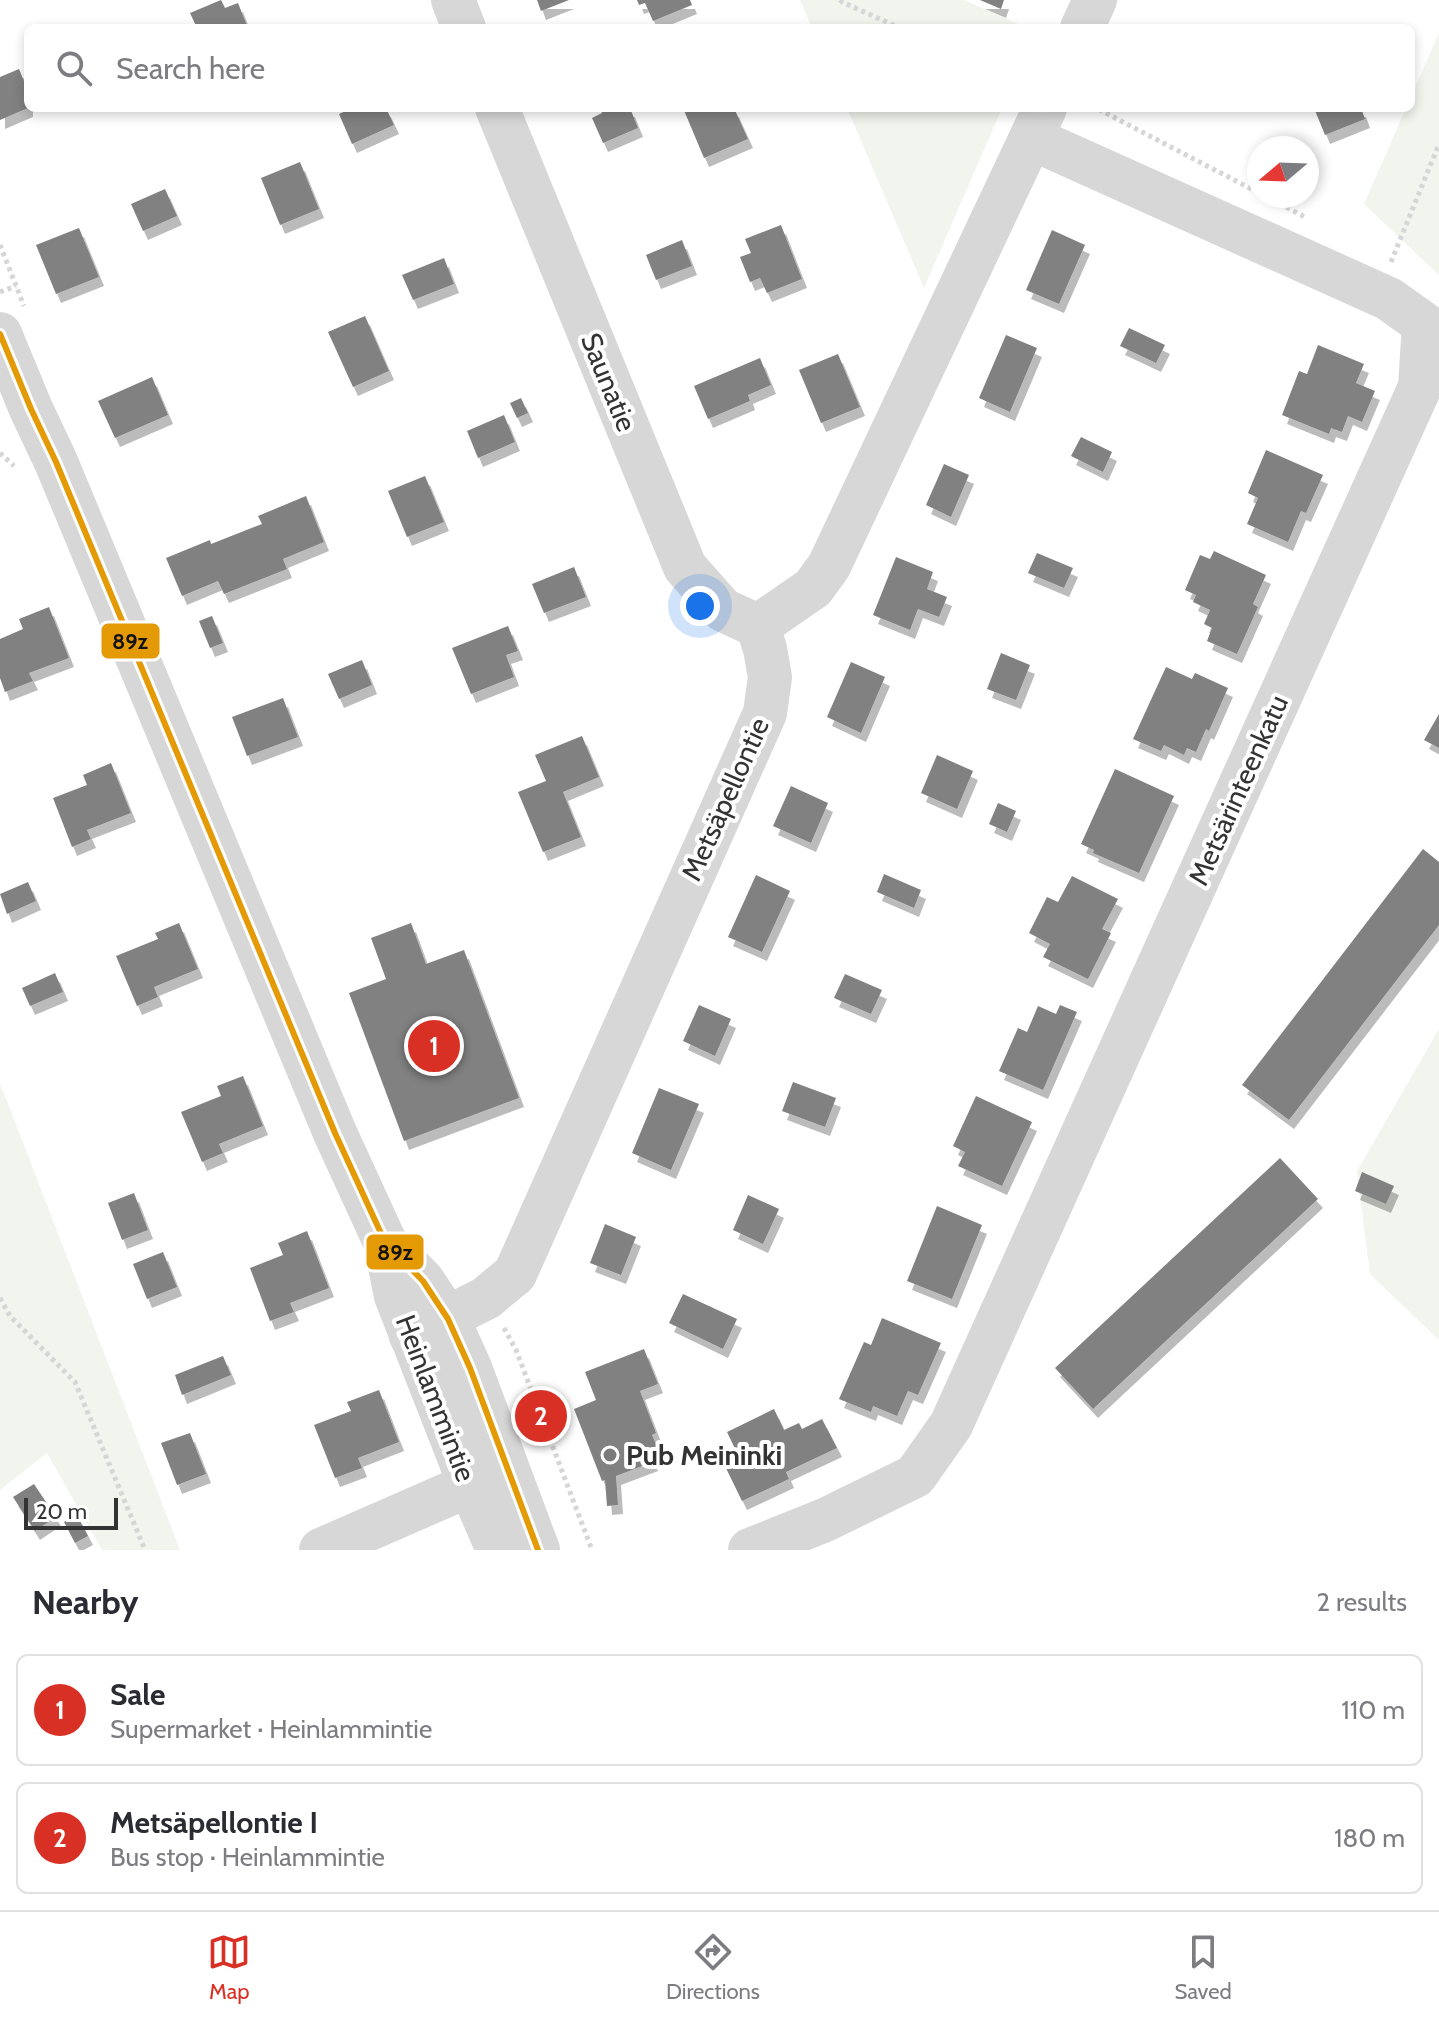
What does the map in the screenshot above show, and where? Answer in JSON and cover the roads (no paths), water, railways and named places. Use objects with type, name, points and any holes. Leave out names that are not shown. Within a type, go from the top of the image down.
[{"type":"street","points":[[453,0],[462,24]]},
{"type":"street","points":[[1084,24],[1095,0]]},
{"type":"street","name":"Saunatie","points":[[499,112],[685,567],[723,610],[758,626]]},
{"type":"street","points":[[758,626],[813,588],[829,566],[1038,123]]},
{"type":"street","name":"Metsärinteenkatu","points":[[750,1550],[825,1520],[915,1476],[951,1425],[1420,387],[1424,324],[1389,299],[1038,123]]},
{"type":"street","name":"Heinlammintie","points":[[10,346],[15,413],[56,462],[335,1133],[385,1242],[396,1296],[430,1327],[489,1477],[538,1550]]},
{"type":"street","name":"Metsäpellontie","points":[[430,1327],[486,1298],[515,1274],[765,713],[770,677],[758,626]]},
{"type":"street","points":[[321,1550],[489,1477]]},
{"type":"street","name":"Heinlammintie","points":[[489,1477],[498,1550]]},
{"type":"place","name":"Sale","points":[[434,1046]]},
{"type":"place","name":"Metsäpellontie I","points":[[541,1416]]},
{"type":"place","name":"Pub Meininki","points":[[610,1455]]}]
